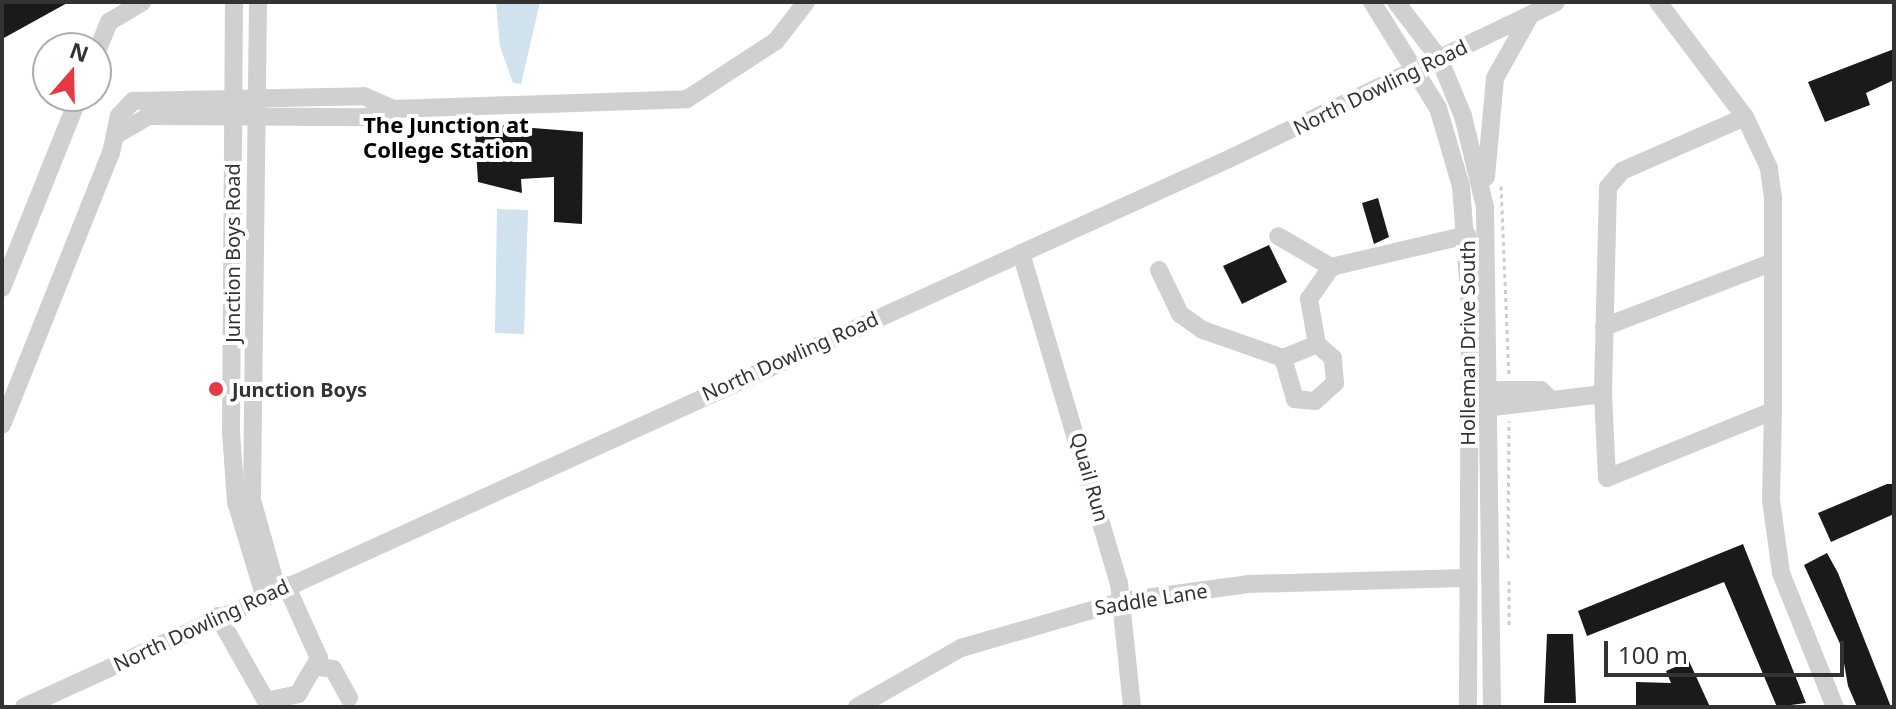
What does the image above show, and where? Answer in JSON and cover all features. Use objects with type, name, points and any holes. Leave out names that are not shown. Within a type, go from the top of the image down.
[{"type":"street","points":[[105,32],[109,22],[142,2]]},
{"type":"street","name":"Junction Boys Road","points":[[234,2],[231,432],[236,502],[276,590]]},
{"type":"street","name":"Junction Boys Road","points":[[258,2],[252,500],[276,590]]},
{"type":"street","points":[[116,135],[149,116],[326,117],[393,109],[687,99],[776,41],[806,2]]},
{"type":"street","name":"Holleman Drive South","points":[[1372,2],[1418,69],[1451,143],[1467,235],[1465,578],[1468,707]]},
{"type":"street","name":"Holleman Drive South","points":[[1396,2],[1439,58],[1463,116],[1485,207],[1493,398],[1492,707]]},
{"type":"street","name":"North Dowling Road","points":[[24,707],[218,616],[1021,253],[1556,2]]},
{"type":"street","points":[[1658,2],[1745,117],[1769,168],[1773,262],[1771,500],[1781,573],[1835,707]]},
{"type":"street","points":[[1485,207],[1495,78],[1531,14]]},
{"type":"street","points":[[325,96],[326,117]]},
{"type":"street","points":[[2,425],[116,135],[119,116],[145,97],[364,96],[393,109]]},
{"type":"street","points":[[145,97],[149,116]]},
{"type":"street","points":[[2,288],[73,112]]},
{"type":"street","points":[[1745,117],[1614,177],[1606,211],[1603,394],[1607,478],[1773,411]]},
{"type":"street","points":[[1283,358],[1295,399],[1315,401],[1335,383],[1333,358],[1317,344],[1309,299],[1331,267],[1467,235]]},
{"type":"street","points":[[1278,236],[1331,267]]},
{"type":"street","name":"Quail Run","points":[[1021,253],[1123,601],[1132,707]]},
{"type":"street","points":[[1604,327],[1773,262]]},
{"type":"street","points":[[1159,270],[1192,322],[1283,358],[1317,344]]},
{"type":"street","points":[[1493,398],[1541,405],[1549,398],[1603,394]]},
{"type":"street","name":"Saddle Lane","points":[[857,707],[961,648],[1123,601],[1248,584],[1465,578]]},
{"type":"street","points":[[276,590],[319,667]]},
{"type":"street","points":[[218,616],[266,701],[298,694],[319,667]]},
{"type":"street","points":[[319,667],[333,669],[349,698]]},
{"type":"water","points":[[496,2],[540,2],[521,84],[513,83],[500,46]]},
{"type":"water","points":[[497,209],[528,210],[524,334],[495,333]]},
{"type":"building","points":[[2,2],[69,2],[2,39]]},
{"type":"building","points":[[1894,49],[1894,80],[1866,93],[1870,105],[1825,122],[1808,82]]},
{"type":"building","points":[[497,125],[583,132],[582,224],[554,222],[554,177],[521,179],[522,193],[478,182],[475,133],[495,133]]},
{"type":"building","points":[[1378,198],[1389,237],[1374,244],[1362,203]]},
{"type":"building","points":[[1269,245],[1287,282],[1242,304],[1223,266]]},
{"type":"building","points":[[1887,484],[1894,484],[1894,514],[1831,542],[1818,513]]},
{"type":"building","points":[[1743,544],[1806,703],[1777,707],[1724,582],[1587,636],[1578,611]]},
{"type":"building","points":[[1827,553],[1838,573],[1891,707],[1857,707],[1848,686],[1841,646],[1804,565]]},
{"type":"building","points":[[1547,634],[1573,634],[1576,703],[1544,703]]},
{"type":"building","points":[[1689,661],[1710,707],[1636,707],[1636,682],[1671,683],[1666,671]]},
{"type":"place","name":"Junction Boys","points":[[216,389]]},
{"type":"district","name":"The Junction at College Station","points":[[446,136]]}]
